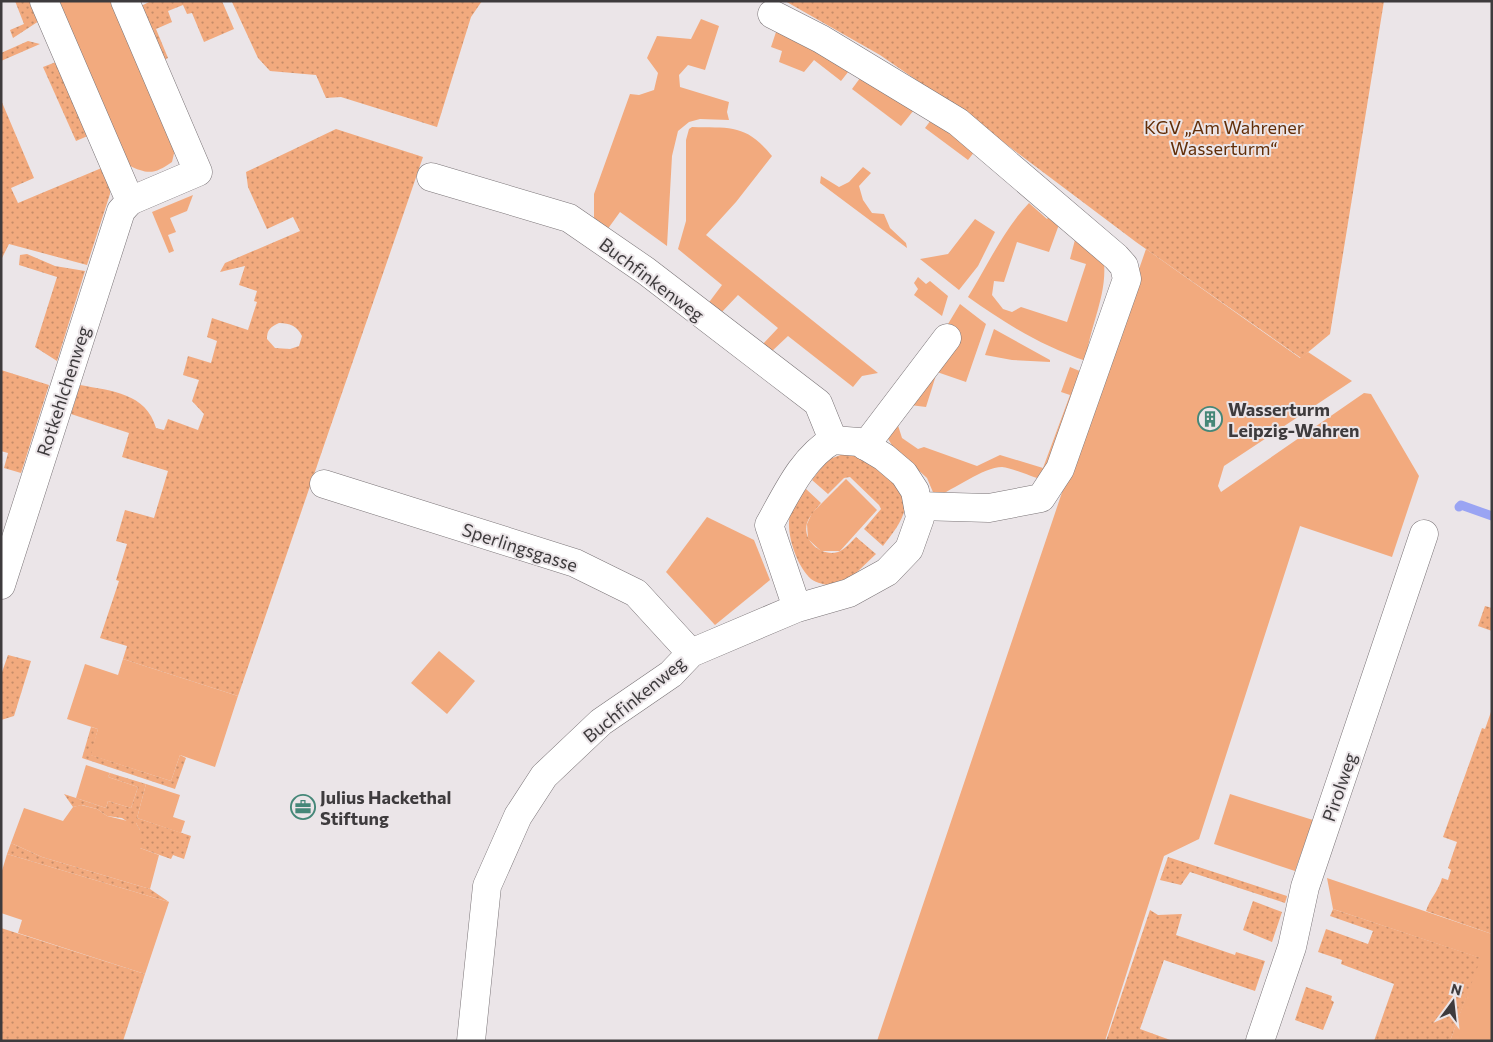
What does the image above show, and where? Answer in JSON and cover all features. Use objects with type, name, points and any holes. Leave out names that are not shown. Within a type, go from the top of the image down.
[{"type":"street","points":[[44,1],[130,201],[198,172],[125,1]]},
{"type":"street","points":[[772,14],[821,39],[958,122],[1116,257],[1124,266],[1127,279],[1060,469],[1041,498],[989,508],[918,506]]},
{"type":"street","name":"Buchfinkenweg","points":[[431,177],[569,218],[646,271],[818,403],[833,440],[847,439],[864,446],[884,457],[904,474],[915,491],[920,518],[909,549],[887,572],[849,593],[797,608],[691,653],[671,674],[600,722],[544,776],[518,816],[487,886],[471,1041]]},
{"type":"street","name":"Rotkehlchenweg","points":[[1,585],[121,211],[130,201]]},
{"type":"street","points":[[864,446],[947,338]]},
{"type":"street","points":[[797,608],[769,525],[798,475],[816,452],[833,440]]},
{"type":"street","name":"Sperlingsgasse","points":[[324,484],[575,563],[636,593],[691,653]]},
{"type":"street","name":"Pirolweg","points":[[1260,1041],[1292,947],[1305,887],[1424,534]]},
{"type":"green space","points":[[15,1],[30,1],[39,21],[13,38],[10,30],[24,24]]},
{"type":"green space","points":[[59,1],[115,1],[176,145],[172,162],[161,169],[151,172],[128,165]]},
{"type":"green space","points":[[151,1],[222,1],[234,29],[204,42],[192,13],[187,14],[183,5],[168,11],[172,22],[156,29],[168,58],[162,61],[139,7]]},
{"type":"green space","points":[[482,1],[471,17],[437,127],[341,97],[326,98],[316,75],[270,71],[258,58],[232,2]]},
{"type":"green space","name":"KGV „Am Wahrener Wasserturm“","points":[[785,1],[1384,1],[1330,334],[1301,358],[1136,242],[970,117],[880,55]]},
{"type":"green space","points":[[701,19],[719,26],[705,70],[688,65],[679,75],[680,87],[729,102],[727,112],[729,120],[700,119],[689,122],[678,131],[672,156],[667,246],[620,212],[607,230],[594,221],[594,194],[630,94],[639,95],[654,90],[658,73],[647,58],[657,36],[691,39]]},
{"type":"green space","points":[[778,26],[852,67],[841,81],[814,60],[804,72],[779,62],[782,51],[771,47]]},
{"type":"green space","points":[[28,41],[40,44],[1,61],[1,53]]},
{"type":"green space","points":[[56,62],[90,135],[76,141],[43,67]]},
{"type":"green space","points":[[863,74],[918,105],[901,126],[852,89]]},
{"type":"green space","points":[[1,100],[34,178],[11,188],[18,203],[104,167],[110,182],[110,194],[87,265],[9,244],[1,260]]},
{"type":"green space","points":[[931,120],[978,147],[968,160],[925,128]]},
{"type":"green space","points":[[692,127],[728,128],[746,133],[754,138],[772,156],[736,202],[706,235],[878,373],[862,376],[853,387],[788,336],[770,353],[761,346],[778,328],[738,295],[720,314],[707,305],[722,285],[678,249],[686,221],[686,140],[689,129]]},
{"type":"green space","points":[[336,129],[423,157],[238,696],[123,659],[127,646],[100,638],[119,581],[116,580],[127,544],[116,541],[125,510],[154,518],[168,471],[122,457],[129,433],[71,414],[80,385],[115,392],[136,401],[151,416],[156,428],[164,430],[168,419],[198,430],[204,414],[192,401],[199,380],[183,375],[188,356],[211,363],[217,341],[207,337],[212,318],[248,330],[257,302],[254,301],[257,291],[239,285],[245,266],[220,272],[225,263],[300,231],[293,217],[267,229],[248,187],[246,172]],"holes":[[[283,323],[290,324],[298,330],[302,336],[299,346],[290,349],[275,348],[267,339],[268,331],[271,327]]]},
{"type":"green space","points":[[863,167],[871,173],[859,186],[863,200],[872,213],[884,214],[890,228],[906,243],[907,248],[820,183],[821,176],[839,187],[849,182]]},
{"type":"green space","points":[[193,195],[187,211],[170,218],[176,232],[168,235],[174,251],[169,253],[152,212]]},
{"type":"green space","points":[[1029,203],[1047,219],[1053,212],[1061,219],[1049,252],[1017,242],[1004,282],[994,281],[992,295],[1003,309],[1012,312],[1021,307],[1067,322],[1086,264],[1070,259],[1076,236],[1104,263],[1103,288],[1090,336],[1086,361],[1025,334],[968,297],[1011,225]]},
{"type":"green space","points":[[975,219],[995,232],[978,266],[959,290],[920,259],[948,254]]},
{"type":"green space","points":[[1146,249],[1300,358],[1308,352],[1352,381],[1224,466],[1218,486],[1221,492],[1364,393],[1371,394],[1419,476],[1392,557],[1300,526],[1199,839],[1164,856],[1105,1041],[877,1041],[1079,442]]},
{"type":"green space","points":[[27,254],[55,266],[85,271],[57,361],[35,347],[57,277],[19,265],[20,255]]},
{"type":"green space","points":[[918,277],[926,284],[930,281],[948,296],[942,316],[914,295],[918,289],[914,283]]},
{"type":"green space","points":[[960,304],[986,324],[966,382],[937,372],[926,407],[910,405],[942,334]]},
{"type":"green space","points":[[994,329],[1050,360],[1050,362],[1012,360],[985,355]]},
{"type":"green space","points":[[1070,367],[1082,372],[1043,480],[1002,467],[994,468],[935,497],[927,478],[893,447],[887,437],[895,416],[902,438],[918,449],[924,447],[977,466],[1000,455],[1043,468],[1070,395],[1061,392]]},
{"type":"green space","points":[[1,370],[49,385],[21,473],[4,468],[8,453],[1,451]]},
{"type":"green space","points":[[846,453],[863,460],[901,488],[904,496],[904,511],[893,533],[883,546],[864,529],[881,509],[850,477],[844,478],[828,494],[812,480],[827,460]]},
{"type":"green space","points":[[846,479],[877,510],[840,551],[821,551],[808,539],[807,524],[812,513]]},
{"type":"green space","points":[[806,489],[821,503],[811,515],[806,529],[807,535],[814,546],[825,552],[838,552],[856,537],[876,554],[854,575],[832,585],[821,584],[811,579],[796,557],[790,537],[789,519],[791,511],[797,499]]},
{"type":"green space","points":[[707,517],[754,540],[770,580],[715,625],[666,572]]},
{"type":"green space","points":[[1485,606],[1492,608],[1492,631],[1478,626]]},
{"type":"green space","points":[[439,651],[475,681],[447,714],[411,683]]},
{"type":"green space","points":[[8,655],[31,661],[14,716],[1,720],[1,675]]},
{"type":"green space","points":[[123,659],[238,696],[215,767],[180,755],[171,781],[90,755],[98,729],[67,719],[85,664],[118,675]]},
{"type":"green space","points":[[1492,709],[1492,934],[1426,911],[1442,878],[1448,880],[1451,870],[1448,868],[1457,842],[1443,837],[1482,728],[1485,729]]},
{"type":"green space","points":[[91,727],[98,729],[91,755],[171,781],[180,755],[186,758],[175,789],[82,758]]},
{"type":"green space","points":[[86,765],[110,773],[108,777],[138,787],[131,808],[108,801],[106,808],[76,798]]},
{"type":"green space","points":[[110,773],[146,784],[137,818],[191,836],[184,859],[173,855],[171,859],[140,848],[140,830],[136,823],[131,824],[122,818],[107,816],[97,809],[82,805],[73,807],[64,794],[106,808],[108,801],[131,808],[138,787],[108,777]]},
{"type":"green space","points":[[146,784],[180,795],[173,817],[185,821],[181,833],[137,818]]},
{"type":"green space","points":[[1230,794],[1313,820],[1295,871],[1214,844]]},
{"type":"green space","points":[[81,805],[97,809],[107,816],[136,823],[140,830],[140,848],[159,855],[150,889],[42,857],[11,843],[24,808],[63,821],[73,807]]},
{"type":"green space","points":[[11,843],[42,857],[150,889],[169,902],[7,854]]},
{"type":"green space","points":[[7,854],[169,902],[145,974],[18,933],[22,920],[1,913],[1,874]]},
{"type":"green space","points":[[1168,857],[1287,896],[1285,903],[1190,872],[1181,885],[1160,880]]},
{"type":"green space","points":[[1327,878],[1492,934],[1492,1041],[1450,1041],[1480,958],[1333,909]]},
{"type":"green space","points":[[1253,901],[1282,912],[1272,942],[1243,930]]},
{"type":"green space","points":[[1333,909],[1481,958],[1450,1041],[1374,1041],[1394,984],[1341,964],[1342,960],[1318,952],[1326,929],[1368,944],[1373,931],[1330,916]]},
{"type":"green space","points":[[1150,910],[1158,915],[1182,914],[1176,935],[1235,955],[1236,952],[1265,961],[1255,991],[1164,960],[1140,1029],[1173,1041],[1106,1041]]},
{"type":"green space","points":[[1,928],[145,974],[123,1041],[1,1041]]},
{"type":"green space","points":[[1306,987],[1332,996],[1331,1000],[1334,1002],[1323,1030],[1295,1020]]},
{"type":"waterway","points":[[1459,507],[1461,505],[1492,516]]},
{"type":"place","name":"Wasserturm Leipzig-Wahren","points":[[1210,419]]},
{"type":"place","name":"Julius Hackethal Stiftung","points":[[303,807]]}]
